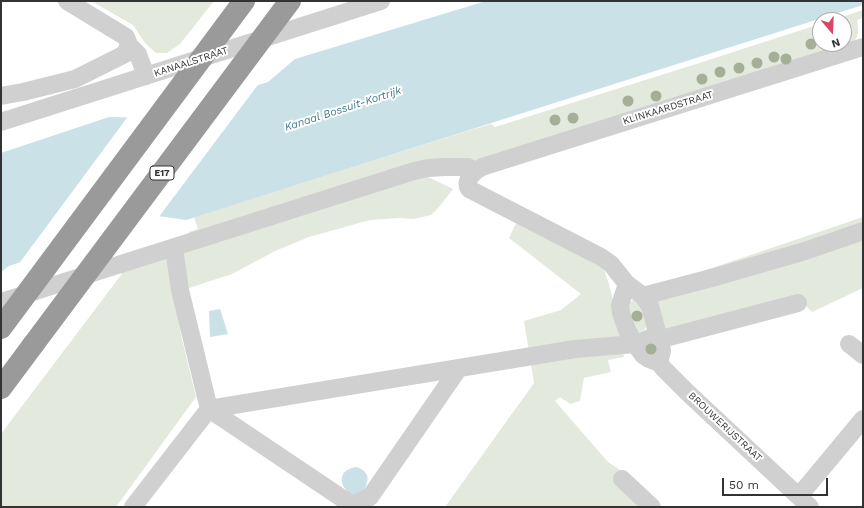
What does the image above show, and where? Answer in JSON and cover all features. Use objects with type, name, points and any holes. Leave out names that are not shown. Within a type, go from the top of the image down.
[{"type":"highway","points":[[1,328],[244,1]]},
{"type":"highway","name":"E17","points":[[1,388],[290,1]]},
{"type":"street","points":[[67,1],[126,37],[129,45],[138,54],[146,76]]},
{"type":"street","name":"KANAALSTRAAT","points":[[1,122],[381,1]]},
{"type":"street","points":[[1,96],[75,79],[125,54],[129,45]]},
{"type":"street","name":"KLINKAARDSTRAAT","points":[[474,172],[482,166],[863,47]]},
{"type":"street","points":[[1,302],[414,171],[428,168],[468,167],[474,172],[468,180],[467,186],[469,189],[601,257],[611,264],[627,284],[643,296],[650,306],[662,351],[659,363]]},
{"type":"street","points":[[643,296],[784,257],[863,231]]},
{"type":"street","points":[[174,248],[180,290],[209,409],[352,505],[370,497],[459,368]]},
{"type":"street","name":"BROUWERIJSTRAAT","points":[[627,284],[620,305],[621,313],[627,330],[643,355],[659,363],[688,393],[804,501]]},
{"type":"street","points":[[133,507],[209,409],[575,349],[635,344],[652,337],[659,339],[670,337],[798,303]]},
{"type":"street","points":[[849,344],[863,355]]},
{"type":"street","points":[[804,501],[863,419]]},
{"type":"street","points":[[622,479],[652,507]]},
{"type":"shaded area","points":[[91,1],[214,1],[180,44],[167,53],[156,53],[145,43],[133,25]]},
{"type":"shaded area","points":[[863,10],[863,18],[857,20],[857,36],[854,42],[852,43],[852,14]]},
{"type":"shaded area","points":[[812,27],[812,52],[822,52],[500,154],[191,238],[189,232],[198,229],[194,217],[464,132],[491,124],[495,127]]},
{"type":"shaded area","points":[[422,174],[453,189],[431,215],[414,219],[399,218],[370,220],[309,237],[275,251],[232,274],[183,290],[178,251]]},
{"type":"shaded area","points":[[863,217],[863,288],[812,312],[798,298],[664,334],[650,289]]},
{"type":"shaded area","points":[[517,221],[604,270],[614,304],[624,357],[608,360],[611,372],[584,378],[580,401],[570,404],[560,397],[555,401],[608,462],[628,475],[645,507],[445,507],[534,383],[524,321],[561,310],[581,294],[509,238]]},
{"type":"shaded area","points":[[169,253],[181,335],[196,397],[116,507],[1,507],[1,434],[121,275],[126,263]]},
{"type":"shaded area","points":[[633,300],[642,301],[647,328],[640,332],[636,332],[627,306]]},
{"type":"water","name":"Kanaal Bossuit-Kortrijk","points":[[486,1],[863,1],[863,5],[841,12],[812,12],[812,21],[186,220],[158,216],[9,266],[1,272],[1,153],[109,117],[149,118],[268,82],[295,59]]},
{"type":"water","points":[[220,309],[228,334],[210,337],[209,311]]},
{"type":"water","points":[[357,467],[366,473],[368,478],[365,488],[367,490],[357,497],[346,494],[347,491],[342,483],[342,479],[345,472]]},
{"type":"pier","points":[[260,82],[158,218],[18,265],[129,115],[149,116]]}]
